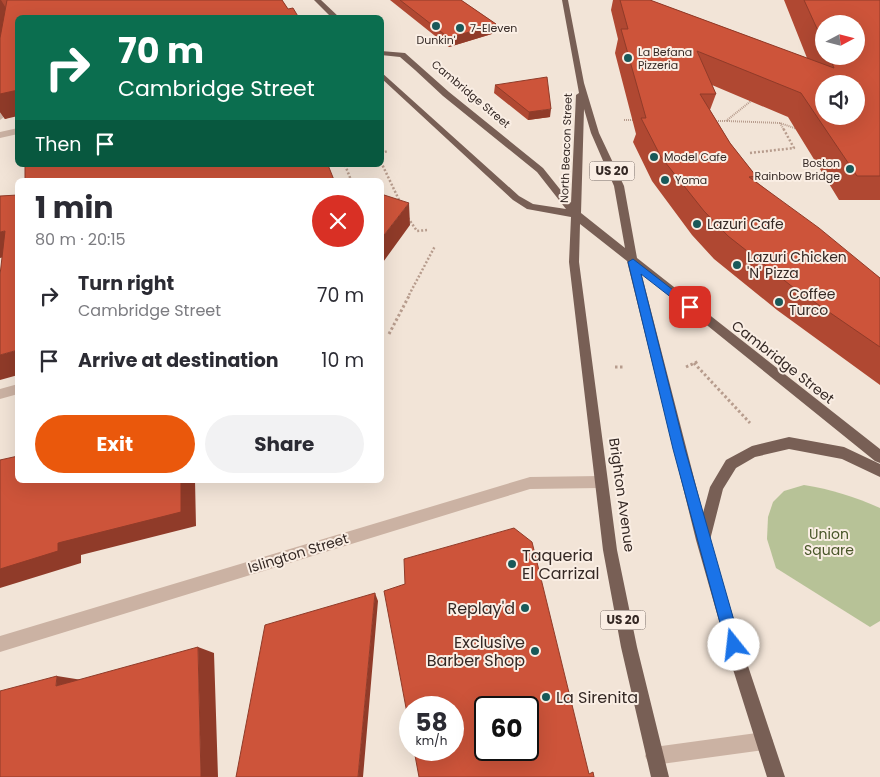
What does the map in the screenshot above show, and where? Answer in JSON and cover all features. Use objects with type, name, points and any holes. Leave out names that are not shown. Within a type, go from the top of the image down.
[{"type":"main road","points":[[317,0],[334,15]]},
{"type":"main road","name":"North Beacon Street","points":[[565,0],[580,83],[595,133],[619,186],[633,262]]},
{"type":"main road","name":"Cambridge Street","points":[[384,54],[402,55],[446,94],[540,170],[575,214],[880,457]]},
{"type":"main road","points":[[384,77],[516,198],[530,207],[575,214]]},
{"type":"main road","name":"North Beacon Street","points":[[575,214],[580,83]]},
{"type":"main road","name":"Brighton Avenue","points":[[575,214],[574,262],[610,550],[628,647],[660,777]]},
{"type":"main road","name":"US 20","points":[[633,262],[703,540],[739,663],[776,777]]},
{"type":"main road","points":[[703,540],[717,487],[731,464],[752,452],[789,443],[844,453],[880,471]]},
{"type":"street","points":[[0,117],[4,87]]},
{"type":"street","points":[[0,135],[15,132]]},
{"type":"street","points":[[0,394],[15,390]]},
{"type":"street","name":"Islington Street","points":[[0,644],[530,483],[600,482]]},
{"type":"street","points":[[654,756],[764,742]]},
{"type":"path","points":[[726,122],[751,101]]},
{"type":"path","points":[[624,120],[642,120]]},
{"type":"path","points":[[708,121],[780,123],[803,131]]},
{"type":"path","points":[[750,153],[794,148],[780,123]]},
{"type":"path","points":[[384,152],[388,151]]},
{"type":"path","points":[[383,167],[403,210]]},
{"type":"path","points":[[408,217],[416,231],[427,230]]},
{"type":"path","points":[[389,334],[435,246]]},
{"type":"path","points":[[686,367],[699,361]]},
{"type":"path","points":[[694,363],[752,425]]},
{"type":"green space","name":"Union Square","points":[[804,485],[843,494],[880,508],[880,621],[870,627],[776,568],[767,539],[768,517],[773,502],[784,491]]},
{"type":"building","points":[[7,0],[282,0],[288,9],[293,8],[297,15],[15,15],[15,91],[0,94],[0,38]]},
{"type":"building","points":[[400,0],[461,0],[496,24],[449,38]]},
{"type":"building","points":[[620,0],[650,0],[815,61],[815,65],[826,65],[834,68],[833,65],[865,65],[865,15],[815,15],[815,24],[804,0],[880,0],[880,176],[857,176],[823,125],[865,125],[865,75],[815,75],[815,114],[801,93],[697,51],[716,94],[700,94],[730,143],[756,176],[749,177],[819,228],[880,278],[880,347],[794,288],[728,236],[704,211],[661,157],[641,118],[646,118],[621,29],[628,29]]},
{"type":"building","points":[[547,77],[551,109],[529,112],[495,85]]},
{"type":"building","points":[[25,167],[329,167],[333,178],[25,178]]},
{"type":"building","points":[[15,195],[15,351],[0,355],[0,275],[5,231],[0,232],[0,196]]},
{"type":"building","points":[[384,195],[409,203],[384,235]]},
{"type":"building","points":[[15,457],[15,483],[181,483],[181,512],[58,543],[58,551],[0,569],[0,460]]},
{"type":"building","points":[[514,528],[532,542],[589,774],[593,772],[594,777],[419,777],[416,761],[464,761],[464,696],[404,696],[384,591],[405,584],[404,559]]},
{"type":"building","points":[[375,593],[358,777],[236,777],[265,625]]},
{"type":"building","points":[[198,647],[201,777],[0,777],[0,691],[57,676],[56,686]]},
{"type":"place","name":"Dunkin'","points":[[436,26]]},
{"type":"place","name":"7-Eleven","points":[[460,28]]},
{"type":"place","name":"La Befana Pizzeria","points":[[628,58]]},
{"type":"place","name":"Model Cafe","points":[[654,157]]},
{"type":"place","name":"Boston Rainbow Bridge","points":[[850,169]]},
{"type":"place","name":"Yoma","points":[[665,180]]},
{"type":"place","name":"Lazuri Cafe","points":[[697,224]]},
{"type":"place","name":"Lazuri Chicken 'N' Pizza","points":[[737,265]]},
{"type":"place","name":"Coffee Turco","points":[[779,302]]},
{"type":"place","name":"Taqueria El Carrizal","points":[[512,564]]},
{"type":"place","name":"Replay'd","points":[[525,608]]},
{"type":"place","name":"Exclusive Barber Shop","points":[[535,651]]},
{"type":"place","name":"La Sirenita","points":[[546,697]]},
{"type":"route","points":[[690,307],[633,262],[679,449],[734,645]]}]
